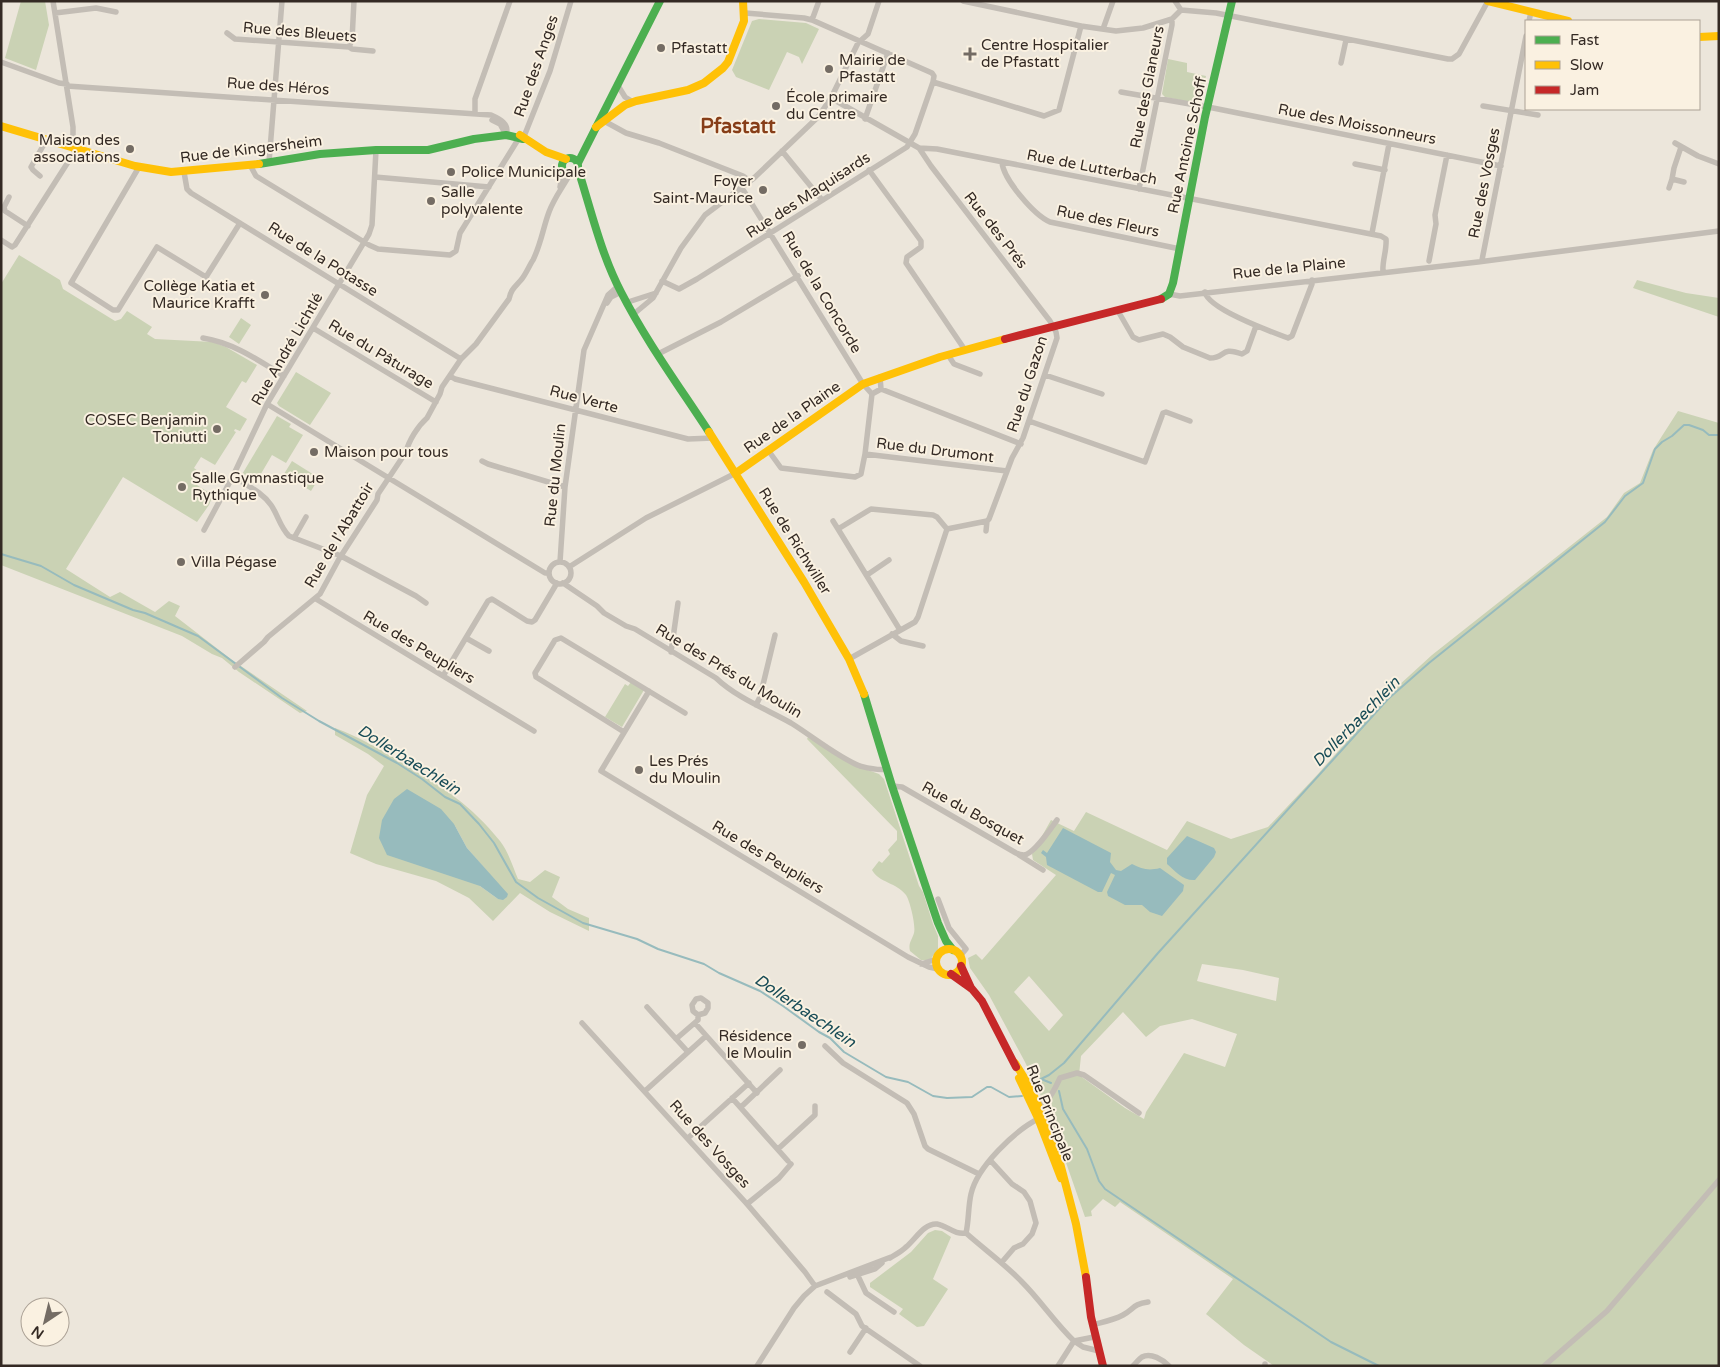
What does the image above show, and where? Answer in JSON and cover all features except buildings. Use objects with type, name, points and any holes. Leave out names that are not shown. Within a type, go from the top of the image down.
[{"type":"main road","points":[[570,167],[584,149],[660,1]]},
{"type":"main road","points":[[596,126],[617,110],[633,102],[688,90],[712,77],[728,62],[744,21],[743,1]]},
{"type":"main road","name":"Rue Antoine Schoff","points":[[1169,294],[1173,283],[1208,107],[1232,1]]},
{"type":"main road","points":[[1488,1],[1564,20]]},
{"type":"main road","points":[[1700,37],[1719,36]]},
{"type":"main road","name":"Rue de Kingersheim","points":[[1,126],[139,167],[161,171],[184,172],[320,154],[428,148],[505,133]]},
{"type":"main road","name":"Rue des Héros","points":[[505,133],[521,138],[570,167]]},
{"type":"main road","name":"Rue de Richwiller","points":[[570,167],[585,194],[604,254],[620,289],[658,354],[714,438],[834,630],[849,659],[862,688],[892,786],[938,923],[946,941],[953,950]]},
{"type":"main road","name":"Rue de la Plaine","points":[[736,473],[864,384],[880,377],[1007,338],[1161,299],[1169,294]]},
{"type":"main road","name":"Rue de Richwiller","points":[[938,923],[941,952]]},
{"type":"main road","points":[[949,949],[960,956],[961,966],[972,989],[950,974],[938,969],[937,959],[941,952],[949,949]]},
{"type":"main road","points":[[950,974],[957,972],[961,966]]},
{"type":"main road","name":"Rue Principale","points":[[972,989],[987,1010],[1015,1063],[1022,1070],[1071,1202],[1085,1267],[1094,1337],[1103,1366]]},
{"type":"street","points":[[1,240],[14,246],[76,148],[53,1]]},
{"type":"street","points":[[269,162],[282,1]]},
{"type":"street","points":[[349,47],[352,40],[354,1]]},
{"type":"street","points":[[475,114],[476,99],[510,1]]},
{"type":"street","name":"Rue des Anges","points":[[365,242],[378,249],[450,255],[456,251],[460,233],[521,138],[550,71],[571,1]]},
{"type":"street","points":[[812,20],[819,1]]},
{"type":"street","points":[[635,313],[653,298],[681,248],[705,215],[742,188],[818,118],[831,98],[858,43],[868,34],[879,1]]},
{"type":"street","points":[[964,1],[1081,26],[1116,31],[1143,28],[1172,19],[1181,10]]},
{"type":"street","points":[[1103,29],[1113,1]]},
{"type":"street","points":[[1175,1],[1181,10],[1228,16],[1452,59],[1459,54],[1488,1]]},
{"type":"street","points":[[55,13],[96,8],[116,12]]},
{"type":"street","points":[[1529,20],[1531,12]]},
{"type":"street","points":[[745,13],[812,20],[932,73],[934,76],[910,143]]},
{"type":"street","name":"Rue des Glaneurs","points":[[1139,189],[1158,99],[1172,19]]},
{"type":"street","points":[[932,82],[1044,116],[1059,110],[1081,26]]},
{"type":"street","name":"Rue des Bleuets","points":[[227,32],[235,39],[349,47],[352,50],[373,51]]},
{"type":"street","points":[[1341,63],[1346,40]]},
{"type":"street","name":"Rue des Vosges","points":[[1482,260],[1525,41]]},
{"type":"street","points":[[865,119],[888,53]]},
{"type":"street","name":"Rue des Héros","points":[[1,62],[67,85],[475,114],[486,116],[500,124],[505,133]]},
{"type":"street","points":[[617,84],[625,97],[633,102]]},
{"type":"street","name":"Rue des Moissonneurs","points":[[1120,92],[1208,107],[1501,166]]},
{"type":"street","name":"Rue de Lutterbach","points":[[831,98],[919,148],[937,149],[1372,233]]},
{"type":"street","name":"Rue des Vosges","points":[[1483,106],[1511,111]]},
{"type":"street","points":[[1511,111],[1538,115]]},
{"type":"street","points":[[604,121],[626,133],[687,154],[743,176],[750,181]]},
{"type":"street","points":[[40,176],[31,167],[47,139]]},
{"type":"street","name":"Rue des Maquisards","points":[[662,281],[679,289],[697,279],[910,143]]},
{"type":"street","points":[[1675,143],[1698,156],[1719,164]]},
{"type":"street","points":[[1383,272],[1386,239],[1372,233],[1389,144]]},
{"type":"street","points":[[1669,188],[1681,147]]},
{"type":"street","name":"Rue des Prés","points":[[919,148],[1053,327]]},
{"type":"street","name":"Rue André Lichtlé","points":[[204,530],[233,476],[267,404],[365,242],[372,225],[376,150]]},
{"type":"street","points":[[782,151],[822,200]]},
{"type":"street","points":[[1429,261],[1436,224],[1435,215],[1447,156]]},
{"type":"street","name":"Rue des Fleurs","points":[[1002,162],[1002,169],[1007,177],[1042,219],[1180,249]]},
{"type":"street","points":[[250,164],[256,176],[365,242]]},
{"type":"street","points":[[1355,164],[1385,170]]},
{"type":"street","points":[[139,167],[70,283],[113,310],[118,310],[157,248],[206,277],[240,223]]},
{"type":"street","name":"Rue de l'Abattoir","points":[[235,667],[288,620],[316,599],[328,582],[328,577],[356,531],[361,527],[450,376],[461,359],[476,344],[509,299],[515,284],[521,280],[542,239],[542,228],[570,167]]},
{"type":"street","points":[[869,170],[921,241],[921,247],[907,257],[906,263],[965,350]]},
{"type":"street","name":"Rue de la Potasse","points":[[184,172],[187,189],[190,193],[461,359]]},
{"type":"street","points":[[375,177],[489,187]]},
{"type":"street","points":[[1672,179],[1684,182]]},
{"type":"street","name":"Rue de la Concorde","points":[[742,188],[864,384]]},
{"type":"street","points":[[9,197],[4,208],[5,211],[28,226]]},
{"type":"street","name":"Rue de la Plaine","points":[[1169,294],[1180,296],[1719,231]]},
{"type":"street","points":[[658,354],[722,322],[798,276]]},
{"type":"street","points":[[1205,292],[1217,306],[1256,326],[1288,338],[1292,336],[1312,280]]},
{"type":"street","name":"Rue du Moulin","points":[[560,562],[565,487],[584,350],[608,295],[620,289]]},
{"type":"street","points":[[628,302],[656,293]]},
{"type":"street","points":[[1118,311],[1133,337],[1139,340],[1163,334],[1183,347],[1210,358],[1214,358],[1227,350],[1242,354],[1247,351],[1256,326]]},
{"type":"street","name":"Rue du Gazon","points":[[986,531],[987,521],[1012,458],[1021,444],[1045,375],[1057,338],[1053,327]]},
{"type":"street","name":"Rue du Pâturage","points":[[313,328],[436,402]]},
{"type":"street","points":[[203,338],[215,340],[243,351],[284,376]]},
{"type":"street","points":[[948,355],[954,364],[980,374]]},
{"type":"street","points":[[1045,375],[1102,394]]},
{"type":"street","name":"Rue Verte","points":[[450,376],[455,379],[688,439],[714,438]]},
{"type":"street","points":[[880,377],[881,389]]},
{"type":"street","name":"Rue de la Plaine","points":[[864,384],[872,394]]},
{"type":"street","points":[[865,454],[872,394],[881,389]]},
{"type":"street","points":[[881,389],[1021,444]]},
{"type":"street","points":[[267,404],[540,570],[549,573],[552,579],[560,583]]},
{"type":"street","points":[[1029,421],[1145,462],[1163,413],[1166,412],[1190,421]]},
{"type":"street","name":"Rue du Drumont","points":[[768,450],[781,468],[855,477],[861,474],[865,454],[1007,471]]},
{"type":"street","points":[[482,461],[565,487]]},
{"type":"street","points":[[569,567],[646,518],[736,473]]},
{"type":"street","points":[[233,476],[266,499],[273,508],[283,530],[294,538],[341,556],[426,603]]},
{"type":"street","points":[[838,529],[871,509],[933,515],[947,529]]},
{"type":"street","points":[[294,538],[306,517]]},
{"type":"street","points":[[833,520],[900,630]]},
{"type":"street","points":[[947,529],[987,521]]},
{"type":"street","points":[[849,659],[914,622],[918,617],[947,529]]},
{"type":"street","points":[[867,575],[889,560]]},
{"type":"street","points":[[443,676],[488,601],[492,599],[528,622],[536,620],[560,583],[570,577],[569,567],[565,563],[560,562],[553,564],[549,573]]},
{"type":"street","name":"Rue des Prés du Moulin","points":[[560,583],[597,606],[604,613],[635,629],[716,678],[723,685],[791,723],[855,763],[869,768],[887,769]]},
{"type":"street","name":"Rue des Peupliers","points":[[316,599],[534,731]]},
{"type":"street","points":[[671,652],[678,603]]},
{"type":"street","points":[[892,634],[901,641],[923,646]]},
{"type":"street","points":[[756,705],[760,697],[775,635]]},
{"type":"street","points":[[466,638],[489,651]]},
{"type":"street","points":[[649,691],[624,732],[536,677],[535,673],[555,640],[561,638],[649,691],[685,713]]},
{"type":"street","name":"Rue des Peupliers","points":[[624,732],[601,771],[921,964],[938,969]]},
{"type":"street","name":"Rue du Bosquet","points":[[892,786],[902,787],[1016,853],[1024,855],[1030,852],[1057,820]]},
{"type":"street","points":[[1016,853],[1043,870]]},
{"type":"street","points":[[938,899],[949,928],[966,948],[960,956]]},
{"type":"street","points":[[921,964],[937,959]]},
{"type":"street","points":[[647,1008],[688,1052]]},
{"type":"street","points":[[676,1039],[698,1020],[698,1015]]},
{"type":"street","name":"Rue des Vosges","points":[[582,1023],[747,1204],[815,1286]]},
{"type":"street","points":[[694,1023],[757,1093]]},
{"type":"street","points":[[645,1091],[706,1036]]},
{"type":"street","points":[[825,1046],[843,1063],[908,1103],[928,1150],[979,1174]]},
{"type":"street","points":[[740,1107],[780,1070]]},
{"type":"street","points":[[1037,1108],[1046,1102],[1060,1078],[1077,1073],[1084,1075],[1139,1113]]},
{"type":"street","points":[[688,1138],[749,1084]]},
{"type":"street","points":[[732,1098],[790,1163],[779,1178],[747,1204]]},
{"type":"street","points":[[778,1149],[815,1115],[815,1106]]},
{"type":"street","points":[[966,1233],[970,1196],[979,1174],[990,1160],[1023,1127],[1041,1117]]},
{"type":"street","points":[[990,1160],[1002,1174],[1024,1192],[1030,1201],[1036,1222],[1032,1234],[1023,1244],[1014,1248],[1002,1262]]},
{"type":"street","points":[[1544,1366],[1606,1311],[1719,1180]]},
{"type":"street","points":[[823,1283],[858,1276],[875,1269],[901,1251],[925,1228],[931,1225],[940,1225],[959,1234],[966,1233],[1002,1262],[1023,1283],[1061,1329],[1074,1341],[1084,1347],[1099,1351]]},
{"type":"street","points":[[757,1366],[794,1308],[815,1286],[891,1257]]},
{"type":"street","points":[[858,1276],[866,1293],[894,1312]]},
{"type":"street","points":[[827,1292],[856,1314],[862,1326],[920,1366]]},
{"type":"street","points":[[1092,1325],[1124,1314],[1137,1304],[1148,1302]]},
{"type":"street","points":[[850,1352],[866,1328]]},
{"type":"street","points":[[1058,1366],[1074,1341],[1094,1337]]},
{"type":"street","points":[[1133,1366],[1142,1357],[1146,1356],[1159,1358],[1169,1366]]},
{"type":"green space","points":[[21,1],[45,1],[49,25],[36,70],[5,58]]},
{"type":"green space","points":[[759,19],[806,23],[819,29],[802,64],[799,57],[787,52],[769,90],[736,77],[732,70],[752,21]]},
{"type":"green space","points":[[1168,59],[1187,63],[1187,72],[1206,76],[1200,104],[1165,97],[1162,94]]},
{"type":"green space","points":[[19,255],[60,280],[63,289],[115,321],[121,319],[127,311],[152,327],[147,334],[155,339],[213,342],[226,347],[257,365],[246,383],[242,381],[226,407],[247,419],[240,431],[235,429],[234,431],[236,432],[215,465],[201,457],[194,468],[198,471],[192,482],[213,495],[209,505],[197,522],[123,477],[66,569],[110,597],[120,592],[155,612],[169,601],[180,606],[175,616],[232,660],[307,711],[300,713],[239,672],[222,658],[182,636],[1,565],[1,284]]},
{"type":"green space","points":[[1637,280],[1686,293],[1719,298],[1719,317],[1633,288]]},
{"type":"green space","points":[[241,318],[251,325],[239,344],[229,337]]},
{"type":"green space","points":[[296,372],[331,393],[310,425],[277,403]]},
{"type":"green space","points":[[1678,411],[1719,423],[1719,1366],[1274,1366],[1244,1345],[1206,1314],[1233,1279],[1120,1202],[1115,1207],[1103,1199],[1091,1211],[1092,1216],[1085,1217],[1048,1111],[1025,1062],[989,995],[970,968],[968,958],[976,954],[982,960],[1056,875],[1033,860],[1032,854],[1051,820],[1074,831],[1086,812],[1167,850],[1187,821],[1231,839],[1268,827],[1386,697],[1432,655],[1607,517],[1624,493],[1640,483],[1653,450]],"holes":[[[1202,964],[1279,978],[1276,1001],[1197,981]],[[1029,976],[1063,1015],[1049,1031],[1014,992]],[[1123,1012],[1146,1037],[1160,1026],[1192,1019],[1237,1034],[1225,1067],[1184,1053],[1146,1112],[1144,1119],[1125,1108],[1079,1075],[1081,1056]]]},
{"type":"green space","points":[[277,416],[291,424],[289,427],[303,435],[286,463],[272,455],[255,484],[241,476]]},
{"type":"green space","points":[[292,461],[319,478],[311,491],[284,474]]},
{"type":"green space","points":[[631,682],[644,690],[622,727],[605,717],[625,684],[628,686]]},
{"type":"green space","points":[[335,728],[362,740],[420,773],[468,807],[503,845],[518,879],[530,882],[545,870],[560,877],[552,897],[568,909],[589,918],[589,931],[550,912],[520,893],[493,921],[469,898],[436,881],[376,864],[350,853],[367,795],[384,766],[368,754],[335,735]],"holes":[[[454,824],[467,848],[487,871],[498,899],[480,886]]]},
{"type":"green space","points":[[808,737],[854,765],[879,774],[884,779],[919,886],[923,892],[938,936],[938,949],[930,960],[921,960],[910,951],[914,925],[908,898],[897,887],[879,878],[872,870],[879,861],[882,863],[890,854],[888,850],[897,840],[897,831],[807,739]]},
{"type":"green space","points":[[935,1230],[942,1231],[951,1237],[933,1279],[948,1289],[924,1326],[917,1327],[899,1314],[903,1309],[870,1287],[870,1283],[911,1252],[928,1233]]},
{"type":"water","points":[[407,789],[441,809],[454,824],[467,848],[508,894],[507,897],[503,900],[498,899],[480,886],[387,855],[379,838],[382,820],[394,799]]},
{"type":"water","points":[[1063,828],[1111,853],[1110,862],[1116,870],[1121,871],[1132,864],[1145,869],[1160,868],[1184,885],[1183,891],[1162,916],[1150,912],[1142,905],[1125,905],[1108,896],[1107,892],[1115,875],[1111,873],[1102,892],[1098,892],[1047,865],[1046,857],[1041,853],[1043,850],[1047,853]]},
{"type":"water","points":[[1187,836],[1214,848],[1216,852],[1195,880],[1183,877],[1167,864],[1167,858]]},
{"type":"waterway","name":"Dollerbaechlein","points":[[1035,1082],[1049,1075],[1064,1063],[1158,953],[1388,699],[1429,663],[1605,522],[1625,496],[1643,483],[1655,449],[1662,442],[1684,425],[1703,430],[1709,435],[1719,435]]},
{"type":"waterway","name":"Dollerbaechlein","points":[[1,554],[41,566],[74,585],[198,636],[282,698],[319,721],[397,763],[445,797],[460,804],[494,843],[516,882],[538,898],[583,923],[637,939],[658,949],[704,964],[719,973],[760,991],[830,1038],[844,1052],[886,1077],[908,1082],[933,1096],[947,1098],[972,1097],[987,1087],[991,1087],[1009,1097],[1022,1096]]},
{"type":"waterway","points":[[1041,1079],[1051,1083]]},
{"type":"waterway","points":[[1059,1091],[1063,1109],[1087,1149],[1099,1181],[1105,1189],[1331,1342],[1379,1366]]},
{"type":"traffic: fast","points":[[578,163],[660,1]]},
{"type":"traffic: fast","points":[[1161,299],[1169,294],[1173,283],[1205,117],[1232,1]]},
{"type":"traffic: fast","points":[[259,164],[320,154],[376,150],[428,150],[474,139],[506,135],[523,139]]},
{"type":"traffic: fast","points":[[567,158],[573,158],[578,163],[578,166],[576,172],[567,174],[562,169],[562,163],[567,158]]},
{"type":"traffic: fast","points":[[578,169],[602,247],[621,292],[652,346],[709,432]]},
{"type":"traffic: fast","points":[[864,694],[892,786],[938,923],[946,941],[953,950]]},
{"type":"traffic: slow","points":[[596,127],[625,105],[688,90],[704,83],[723,68],[728,62],[744,21],[743,1]]},
{"type":"traffic: slow","points":[[1488,1],[1564,20]]},
{"type":"traffic: slow","points":[[1700,37],[1719,36]]},
{"type":"traffic: slow","points":[[1,126],[135,166],[171,172],[259,164]]},
{"type":"traffic: slow","points":[[520,135],[546,152],[566,159]]},
{"type":"traffic: slow","points":[[736,473],[863,384],[940,357],[1005,339]]},
{"type":"traffic: slow","points":[[709,432],[804,582],[849,659],[864,694]]},
{"type":"traffic: slow","points":[[949,949],[958,953],[962,962],[958,971],[949,975],[940,971],[936,962],[940,953],[949,949]]},
{"type":"traffic: slow","points":[[1015,1063],[1030,1087],[1046,1123],[1060,1163],[1076,1224],[1086,1277]]},
{"type":"traffic: slow","points":[[1019,1078],[1038,1118],[1061,1178]]},
{"type":"traffic: jam","points":[[1005,339],[1161,299]]},
{"type":"traffic: jam","points":[[961,966],[971,988]]},
{"type":"traffic: jam","points":[[951,974],[972,989],[982,1001],[1016,1067]]},
{"type":"traffic: jam","points":[[1086,1277],[1091,1317],[1103,1366]]},
{"type":"place","name":"Pfastatt","points":[[661,48]]},
{"type":"place","name":"Centre Hospitalier de Pfastatt","points":[[970,54]]},
{"type":"place","name":"Mairie de Pfastatt","points":[[829,69]]},
{"type":"place","name":"École primaire du Centre","points":[[776,106]]},
{"type":"place","name":"Maison des associations","points":[[130,149]]},
{"type":"place","name":"Police Municipale","points":[[451,172]]},
{"type":"place","name":"Foyer Saint-Maurice","points":[[763,190]]},
{"type":"place","name":"Salle polyvalente","points":[[431,201]]},
{"type":"place","name":"Collège Katia et Maurice Krafft","points":[[265,295]]},
{"type":"place","name":"COSEC Benjamin Toniutti","points":[[217,429]]},
{"type":"place","name":"Maison pour tous","points":[[314,452]]},
{"type":"place","name":"Salle Gymnastique Rythique","points":[[182,487]]},
{"type":"place","name":"Villa Pégase","points":[[181,562]]},
{"type":"place","name":"Les Prés du Moulin","points":[[639,770]]},
{"type":"place","name":"Résidence le Moulin","points":[[802,1045]]},
{"type":"district","name":"Pfastatt","points":[[738,127]]}]
